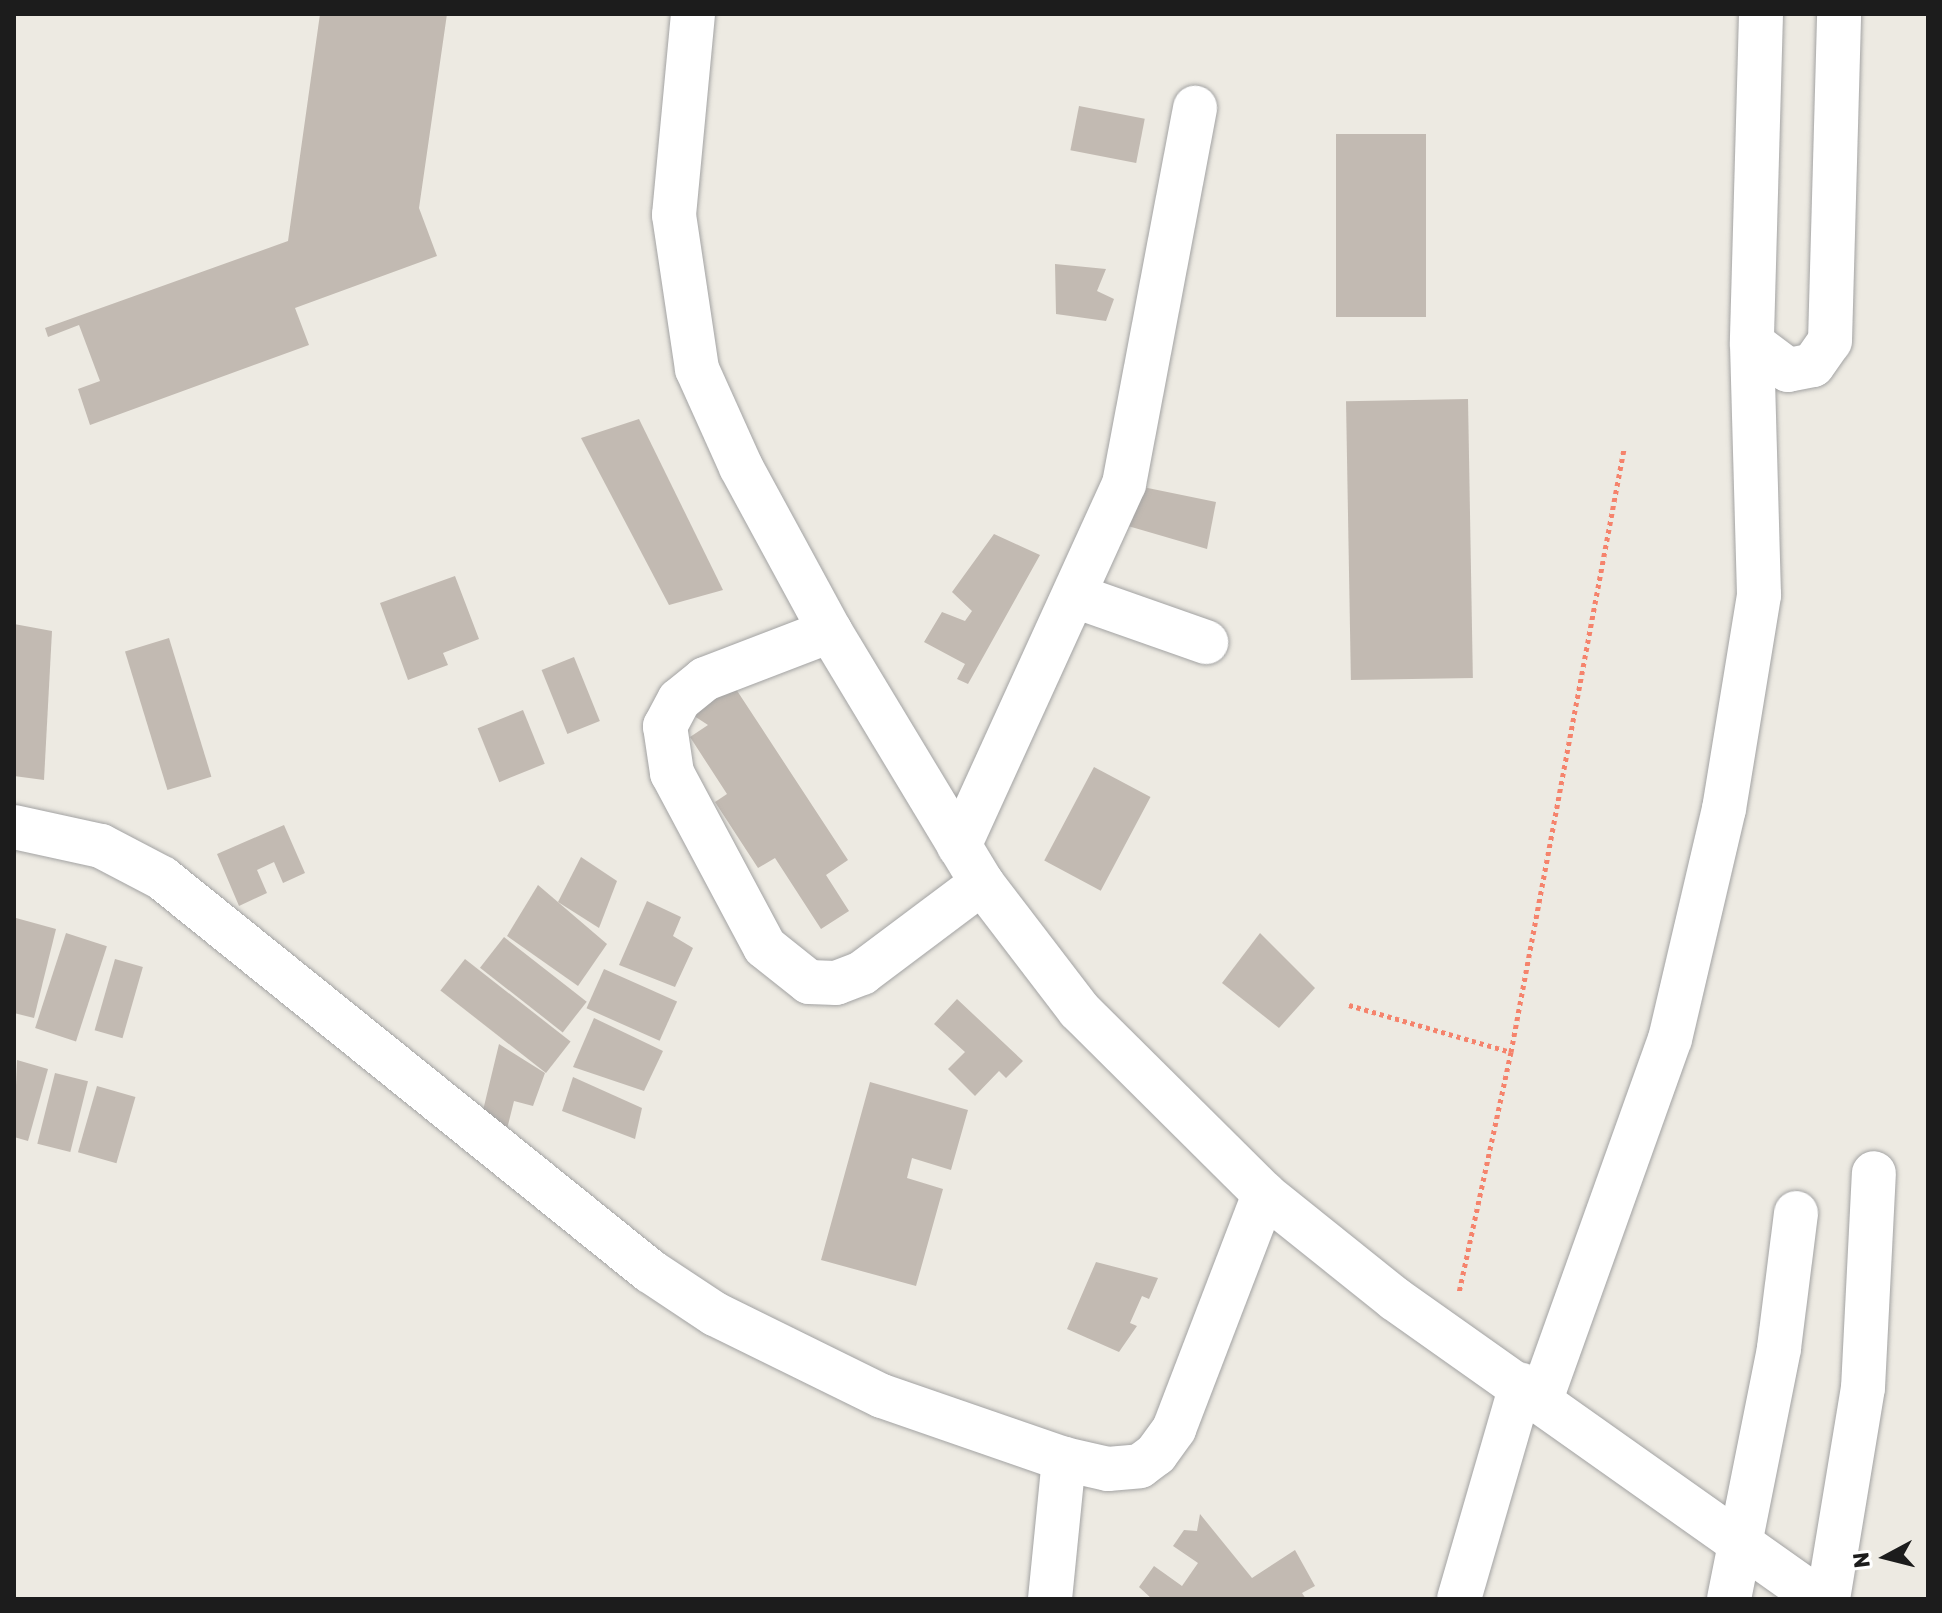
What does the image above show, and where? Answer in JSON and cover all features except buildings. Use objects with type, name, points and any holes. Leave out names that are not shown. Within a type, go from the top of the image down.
[{"type":"street","points":[[693,14],[674,215],[681,301],[697,369],[741,467],[830,631],[982,883],[1079,1010],[1264,1194],[1449,1336],[1819,1599]]},
{"type":"street","points":[[1459,1599],[1531,1392],[1670,1039],[1724,809],[1759,595],[1752,343],[1761,14]]},
{"type":"street","points":[[1752,343],[1788,370],[1813,365],[1830,341],[1839,14]]},
{"type":"street","points":[[959,846],[1078,597],[1141,422],[1195,108]]},
{"type":"street","points":[[1078,597],[1206,642]]},
{"type":"street","points":[[830,631],[705,679],[679,700],[665,726],[672,773],[765,947],[797,976],[836,983],[862,973],[982,883]]},
{"type":"street","points":[[14,827],[101,846],[162,878],[650,1271],[715,1314],[882,1396],[1064,1459],[1108,1469],[1140,1466],[1156,1454],[1174,1429],[1264,1194]]},
{"type":"street","points":[[1828,1599],[1863,1388],[1874,1173]]},
{"type":"street","points":[[1729,1599],[1779,1348],[1796,1213]]},
{"type":"street","points":[[1050,1599],[1064,1459]]},
{"type":"path","points":[[1449,1336],[1511,1052],[1624,449]]},
{"type":"path","points":[[1349,1005],[1511,1052]]}]
